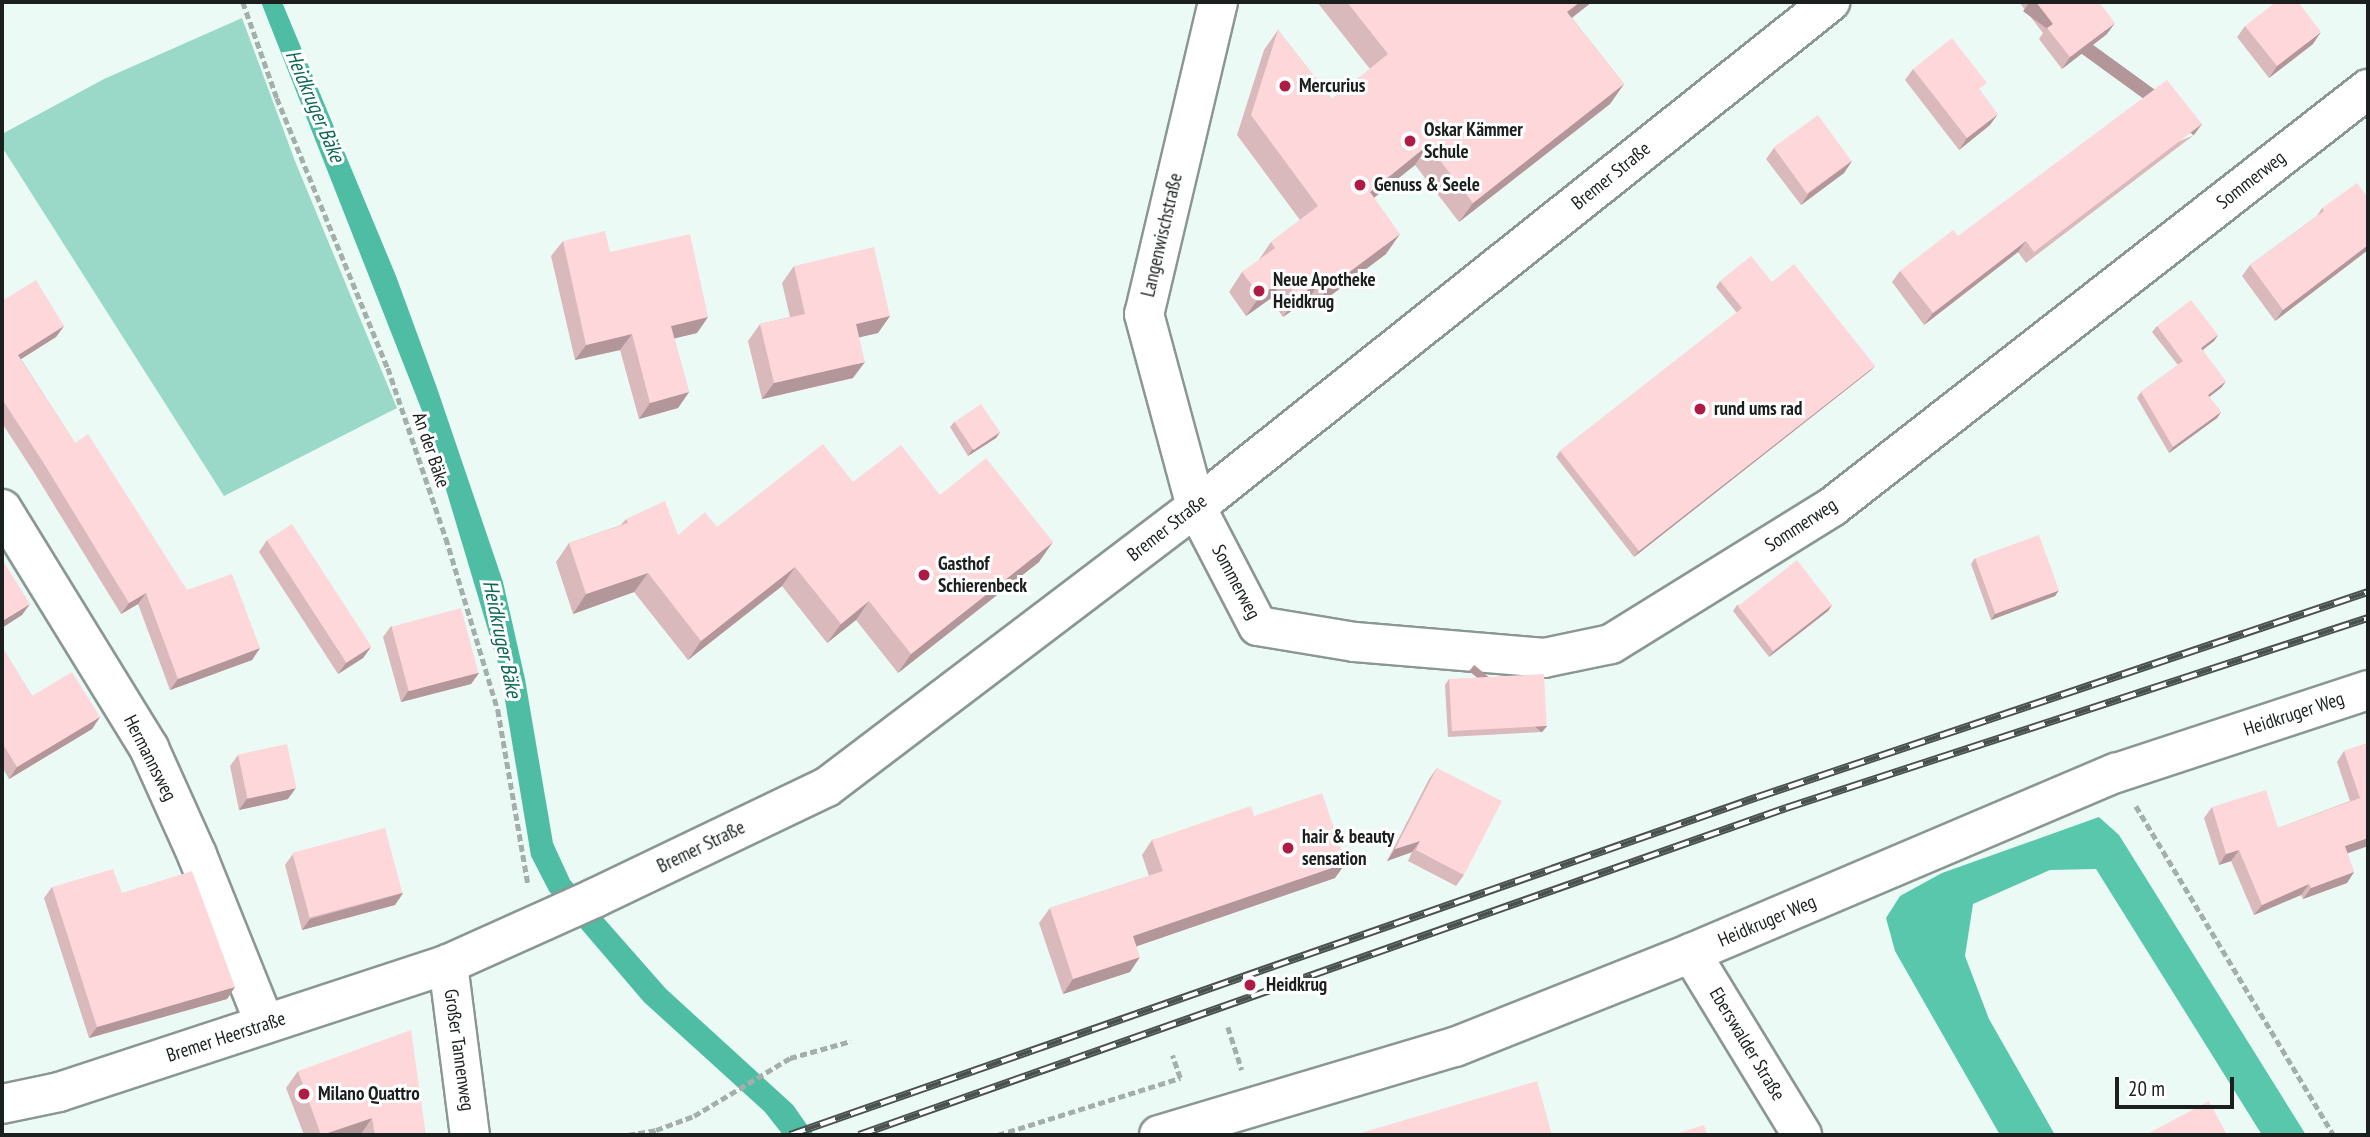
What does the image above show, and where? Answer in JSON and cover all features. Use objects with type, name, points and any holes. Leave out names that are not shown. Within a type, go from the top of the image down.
[{"type":"street","name":"Langenwischstraße","points":[[1196,507],[1144,314],[1217,2]]},
{"type":"street","name":"Bremer Straße","points":[[447,964],[595,898],[827,787],[1196,507],[1830,2]]},
{"type":"street","name":"Sommerweg","points":[[1196,507],[1258,626],[1355,642],[1544,658],[1611,644],[1832,507],[2368,89]]},
{"type":"street","name":"Hermannsweg","points":[[2,509],[149,748],[197,855],[265,1024]]},
{"type":"street","name":"Heidkruger Weg","points":[[1159,1135],[1455,1047],[1691,953],[2116,773],[2368,690]]},
{"type":"street","name":"Eberswalder Straße","points":[[1691,953],[1802,1135]]},
{"type":"street","name":"Bremer Heerstraße","points":[[2,1104],[60,1091],[447,964]]},
{"type":"street","name":"Großer Tannenweg","points":[[447,964],[471,1135]]},
{"type":"path","name":"An der Bäke","points":[[243,2],[277,99],[388,368],[446,538],[498,710],[544,920]]},
{"type":"path","points":[[2116,773],[2334,1135]]},
{"type":"path","points":[[1228,1027],[1241,1066]]},
{"type":"path","points":[[628,1135],[656,1130],[694,1116],[790,1058],[851,1041]]},
{"type":"path","points":[[998,1135],[1180,1077],[1172,1055]]},
{"type":"shaded area","points":[[242,18],[295,161],[397,408],[224,496],[2,147],[2,134],[104,79]]},
{"type":"shaded area","points":[[2099,817],[2119,835],[2306,1135],[2262,1135],[2096,869],[2050,870],[1973,904],[1965,956],[1989,1019],[2055,1135],[2000,1135],[1895,951],[1886,918],[1900,896],[1942,873]]},
{"type":"water","name":"Heidkruger Bäke","points":[[261,2],[282,2],[396,276],[437,388],[503,582],[525,679],[553,843],[570,880],[666,989],[793,1105],[814,1135],[783,1135],[765,1112],[644,1002],[549,891],[531,856],[500,670],[424,416]]},
{"type":"building","points":[[1347,2],[1580,2],[1567,12],[1624,84],[1473,203],[1428,145],[1370,192],[1400,234],[1328,288],[1322,280],[1297,297],[1284,279],[1260,296],[1242,272],[1275,248],[1271,242],[1318,206],[1251,115],[1278,30],[1332,99],[1388,54]]},
{"type":"building","points":[[2036,2],[2099,2],[2115,23],[2070,57],[2047,28],[2053,24]]},
{"type":"building","points":[[2276,2],[2298,2],[2321,32],[2277,66],[2245,26]]},
{"type":"building","points":[[1952,38],[1987,83],[1979,89],[1998,114],[1967,138],[1913,69]]},
{"type":"building","points":[[2167,80],[2202,124],[2034,252],[2026,241],[1933,313],[1900,271],[1953,230],[1958,236]]},
{"type":"building","points":[[1818,115],[1852,161],[1807,193],[1774,147]]},
{"type":"building","points":[[2357,183],[2368,198],[2368,245],[2283,310],[2250,265],[2324,211],[2322,208]]},
{"type":"building","points":[[605,231],[610,252],[690,234],[708,317],[671,326],[689,392],[650,403],[632,334],[586,345],[563,241]]},
{"type":"building","points":[[874,247],[890,316],[856,324],[865,362],[774,383],[760,324],[805,314],[794,266]]},
{"type":"building","points":[[1751,256],[1772,282],[1794,264],[1875,366],[1639,551],[1560,451],[1742,308],[1720,281]]},
{"type":"building","points":[[36,280],[64,326],[18,355],[75,443],[88,434],[187,590],[232,574],[260,648],[178,679],[146,593],[129,603],[2,399],[2,301]]},
{"type":"building","points":[[2191,300],[2218,335],[2201,348],[2226,381],[2208,395],[2221,412],[2173,447],[2141,392],[2183,361],[2157,326]]},
{"type":"building","points":[[981,404],[1000,432],[973,450],[954,422]]},
{"type":"building","points":[[823,444],[853,482],[901,445],[940,495],[986,458],[1053,542],[911,654],[869,601],[841,624],[795,567],[701,641],[648,573],[586,594],[569,543],[628,523],[626,519],[665,501],[678,535],[705,512],[717,527]]},
{"type":"building","points":[[292,524],[372,646],[346,663],[267,540]]},
{"type":"building","points":[[2039,535],[2059,590],[1995,614],[1975,558]]},
{"type":"building","points":[[2,559],[30,604],[2,621]]},
{"type":"building","points":[[1797,560],[1832,605],[1773,651],[1738,606]]},
{"type":"building","points":[[461,608],[478,673],[409,691],[391,627]]},
{"type":"building","points":[[2,647],[32,696],[72,672],[100,717],[17,767],[2,743]]},
{"type":"building","points":[[1544,674],[1547,726],[1452,731],[1449,679]]},
{"type":"building","points":[[2368,743],[2368,838],[2345,846],[2354,872],[2311,888],[2309,884],[2262,905],[2239,850],[2226,854],[2212,807],[2266,790],[2278,828],[2360,798],[2344,751]]},
{"type":"building","points":[[287,744],[296,788],[247,798],[238,754]]},
{"type":"building","points":[[1437,768],[1502,801],[1464,875],[1416,850],[1420,841],[1395,849]]},
{"type":"building","points":[[1322,793],[1346,863],[1133,936],[1140,957],[1073,979],[1050,908],[1163,871],[1152,840],[1251,806],[1254,816]]},
{"type":"building","points":[[385,828],[402,893],[310,918],[292,853]]},
{"type":"building","points":[[113,869],[122,893],[192,871],[235,987],[97,1027],[52,887]]},
{"type":"building","points":[[411,1030],[426,1135],[375,1135],[372,1118],[321,1135],[298,1071]]},
{"type":"building","points":[[1537,1081],[1552,1135],[1354,1135]]},
{"type":"building","points":[[2209,1101],[2227,1135],[2147,1135],[2147,1134]]},
{"type":"building","points":[[1704,1125],[1707,1135],[1672,1135]]},
{"type":"railway","points":[[790,1135],[1758,797],[2368,592]]},
{"type":"railway","points":[[859,1135],[1786,808],[2368,618]]},
{"type":"place","name":"Mercurius","points":[[1285,86]]},
{"type":"place","name":"Oskar Kämmer Schule","points":[[1410,141]]},
{"type":"place","name":"Genuss & Seele","points":[[1360,185]]},
{"type":"place","name":"Neue Apotheke Heidkrug","points":[[1259,291]]},
{"type":"place","name":"rund ums rad","points":[[1700,409]]},
{"type":"place","name":"Gasthof Schierenbeck","points":[[924,575]]},
{"type":"place","name":"hair & beauty sensation","points":[[1288,848]]},
{"type":"place","name":"Heidkrug","points":[[1250,985]]},
{"type":"place","name":"Milano Quattro","points":[[304,1094]]}]
